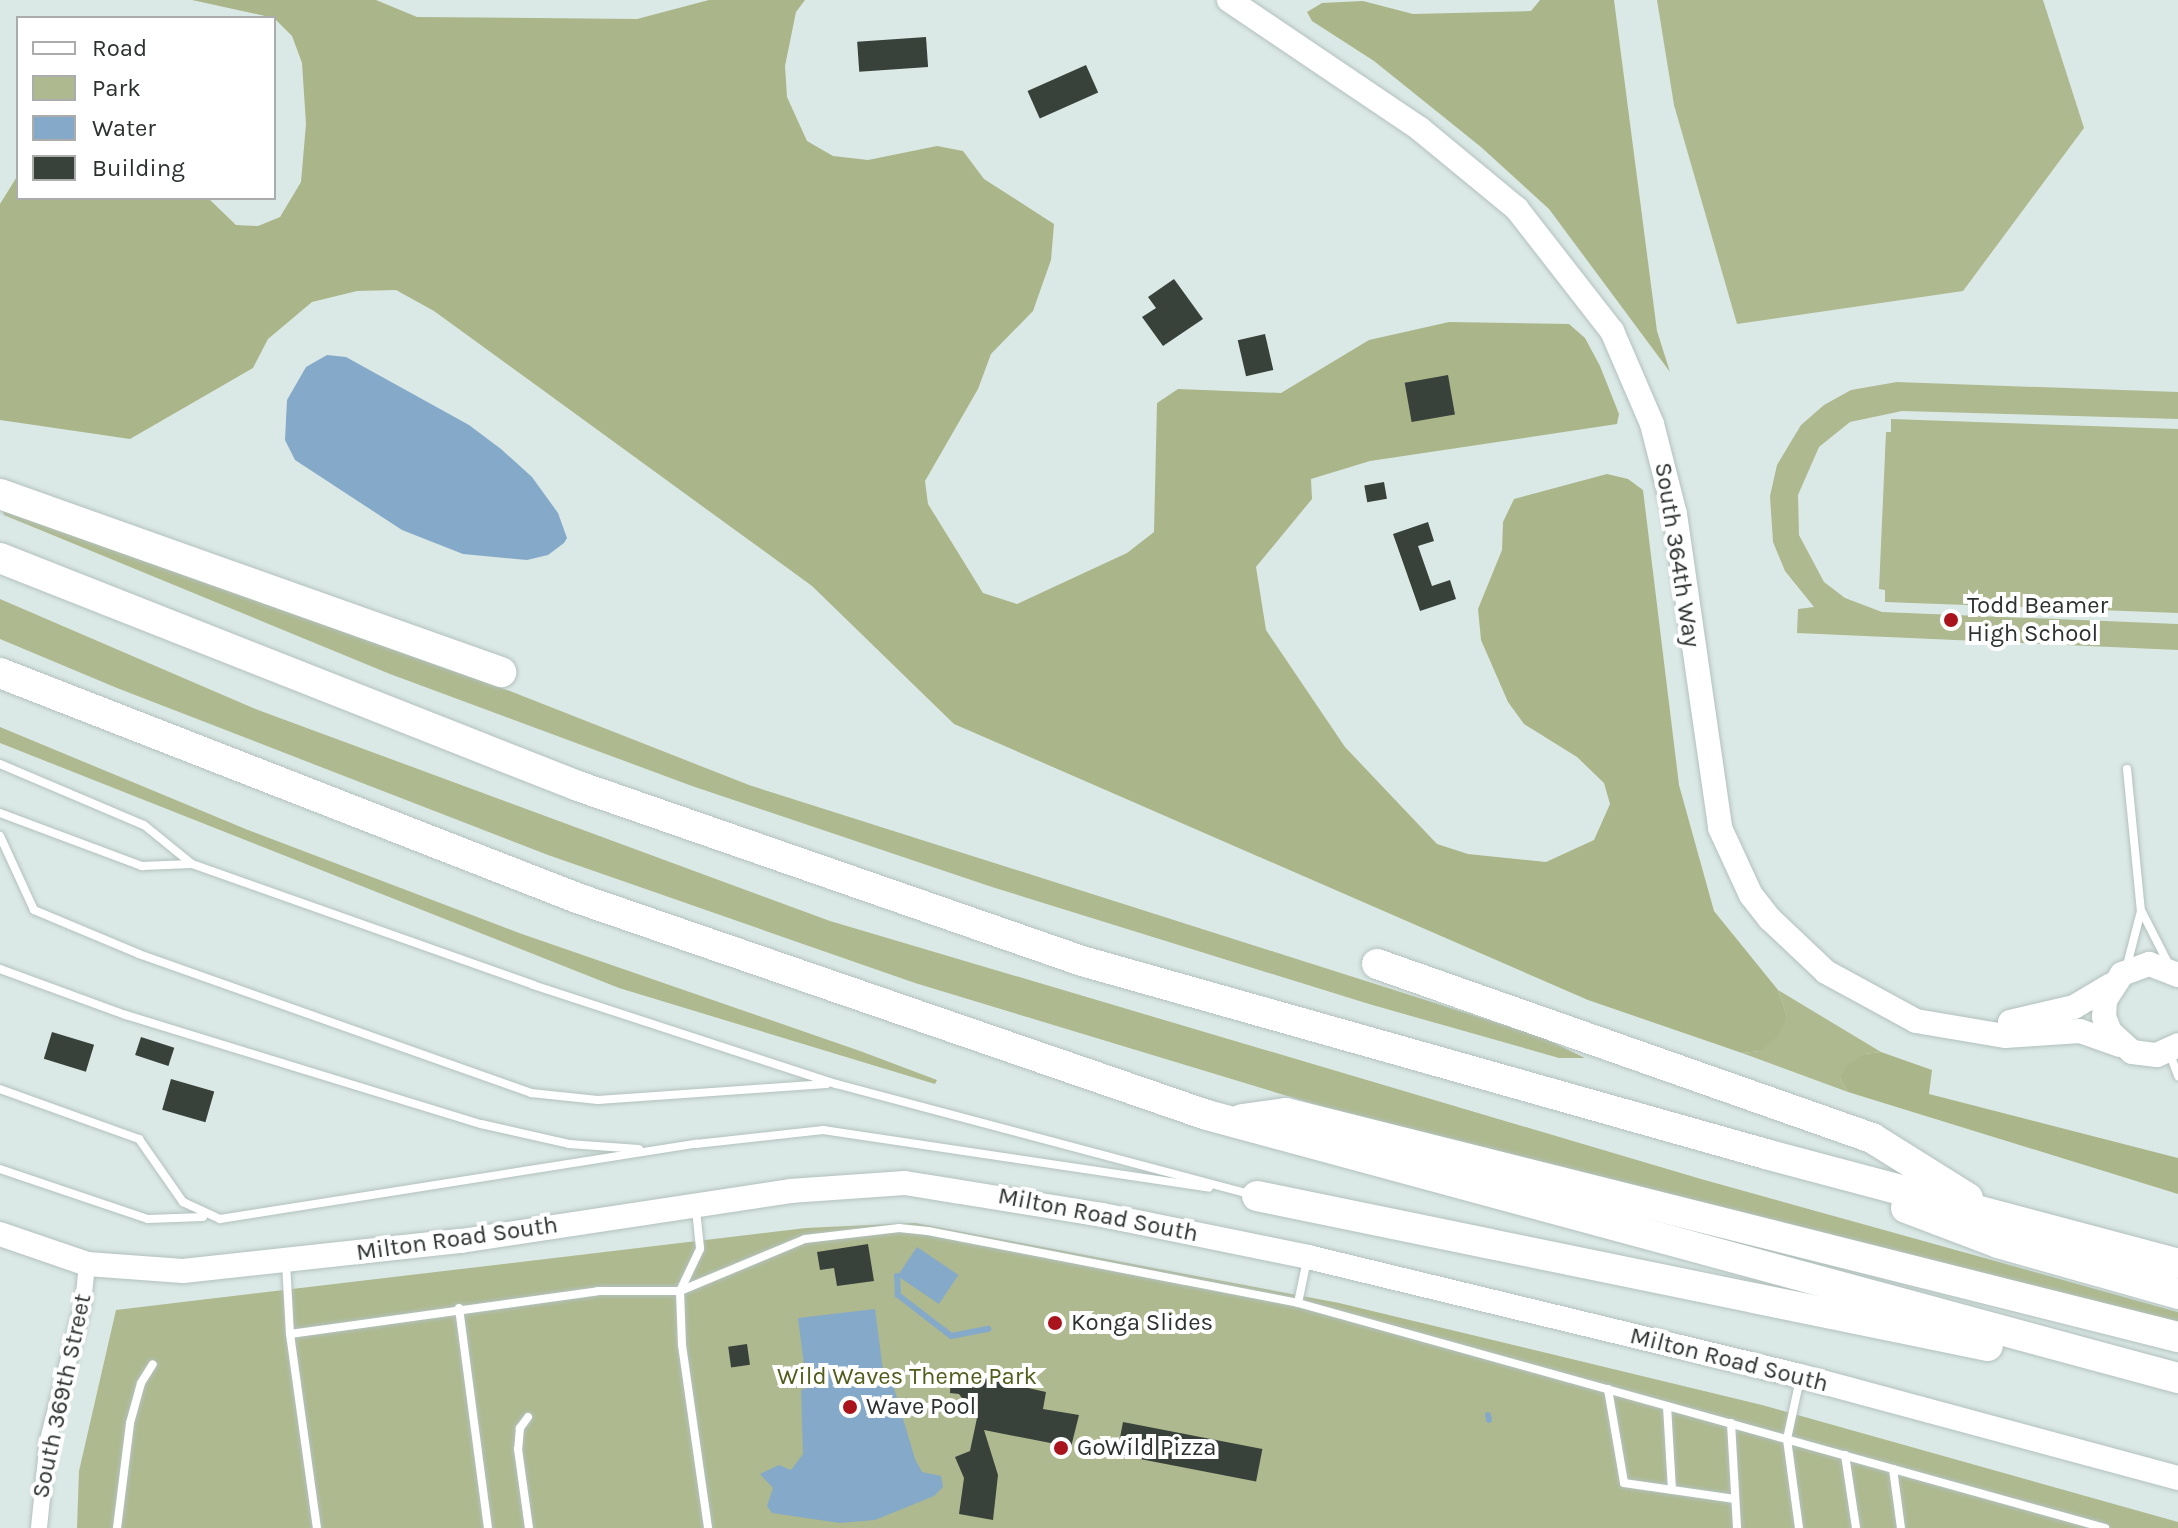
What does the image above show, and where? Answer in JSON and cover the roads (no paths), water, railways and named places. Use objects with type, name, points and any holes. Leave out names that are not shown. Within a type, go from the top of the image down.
[{"type":"highway","points":[[0,494],[501,672]]},
{"type":"highway","points":[[0,558],[578,786],[1082,961],[1766,1154],[2178,1264]]},
{"type":"highway","points":[[0,673],[577,898],[1228,1121],[2178,1378]]},
{"type":"highway","points":[[1377,964],[1872,1138],[1994,1214]]},
{"type":"highway","points":[[1228,1121],[1286,1113],[2178,1337]]},
{"type":"highway","points":[[1766,1154],[1998,1243],[2178,1294]]},
{"type":"highway","points":[[1257,1196],[2178,1385]]},
{"type":"street","name":"South 364th Way","points":[[1229,0],[1420,129],[1517,209],[1612,331],[1665,466],[1720,828],[1751,895],[1795,947],[1852,990],[1916,1021],[2005,1036],[2080,1031],[2144,1055],[2173,1048]]},
{"type":"street","points":[[2120,1045],[2104,1017],[2117,979],[2149,964],[2177,974]]},
{"type":"street","name":"South 364th Way","points":[[1956,1029],[2056,1012],[2089,1001],[2117,979]]},
{"type":"street","name":"Milton Road South","points":[[0,1234],[87,1264],[183,1271],[286,1262],[790,1191],[905,1183],[1102,1215],[1308,1257],[1800,1376],[2178,1478]]},
{"type":"street","name":"South 369th Street","points":[[39,1528],[48,1440],[83,1304],[87,1264]]},
{"type":"lane","points":[[0,764],[144,825],[192,864],[836,1084],[1257,1196]]},
{"type":"lane","points":[[2127,769],[2141,911],[2177,974]]},
{"type":"lane","points":[[0,813],[142,866],[192,864]]},
{"type":"lane","points":[[0,836],[34,910],[139,954],[531,1093],[598,1100],[836,1084]]},
{"type":"lane","points":[[2117,979],[2141,911]]},
{"type":"lane","points":[[0,969],[126,1015],[481,1124],[618,1150],[696,1144]]},
{"type":"lane","points":[[2173,1048],[2178,1076]]},
{"type":"lane","points":[[0,1089],[139,1139],[156,1158],[175,1193],[208,1216]]},
{"type":"lane","points":[[0,1169],[148,1219],[255,1217],[780,1132],[867,1133],[1257,1196]]},
{"type":"lane","points":[[696,1205],[700,1249],[680,1291],[686,1386],[708,1528]]},
{"type":"lane","points":[[290,1334],[459,1308],[625,1289],[680,1291],[805,1239],[899,1228],[1298,1303],[2105,1528]]},
{"type":"lane","points":[[1298,1303],[1308,1257]]},
{"type":"lane","points":[[286,1262],[290,1334],[317,1528]]},
{"type":"lane","points":[[459,1308],[488,1528]]},
{"type":"lane","points":[[117,1528],[130,1423],[141,1383],[153,1364]]},
{"type":"lane","points":[[1799,1528],[1787,1439],[1800,1376]]},
{"type":"lane","points":[[1608,1389],[1624,1483],[1735,1499]]},
{"type":"lane","points":[[1667,1406],[1672,1490]]},
{"type":"lane","points":[[528,1417],[520,1428],[518,1449],[529,1528]]},
{"type":"lane","points":[[1731,1423],[1737,1528]]},
{"type":"lane","points":[[1845,1455],[1856,1528]]},
{"type":"lane","points":[[1893,1469],[1901,1528]]},
{"type":"water","points":[[327,355],[346,357],[469,425],[501,449],[532,477],[558,513],[567,538],[564,543],[548,555],[527,560],[463,554],[402,530],[295,460],[285,440],[287,400],[306,367]]},
{"type":"water","points":[[917,1247],[958,1275],[939,1304],[897,1276]]},
{"type":"water","name":"Wave Pool","points":[[875,1309],[884,1378],[891,1378],[915,1459],[922,1472],[941,1476],[943,1487],[934,1496],[875,1520],[840,1523],[772,1513],[767,1506],[773,1488],[760,1474],[779,1465],[791,1470],[803,1454],[801,1390],[807,1388],[798,1318]]},
{"type":"waterway","points":[[897,1276],[898,1295],[951,1336],[988,1329]]},
{"type":"waterway","points":[[1488,1415],[1489,1420]]},
{"type":"place","name":"Todd Beamer High School","points":[[1951,620]]},
{"type":"place","name":"Konga Slides","points":[[1055,1323]]},
{"type":"place","name":"Wave Pool","points":[[850,1407]]},
{"type":"place","name":"GoWild Pizza","points":[[1061,1448]]},
{"type":"park label","name":"Wild Waves Theme Park","points":[[907,1377]]}]
